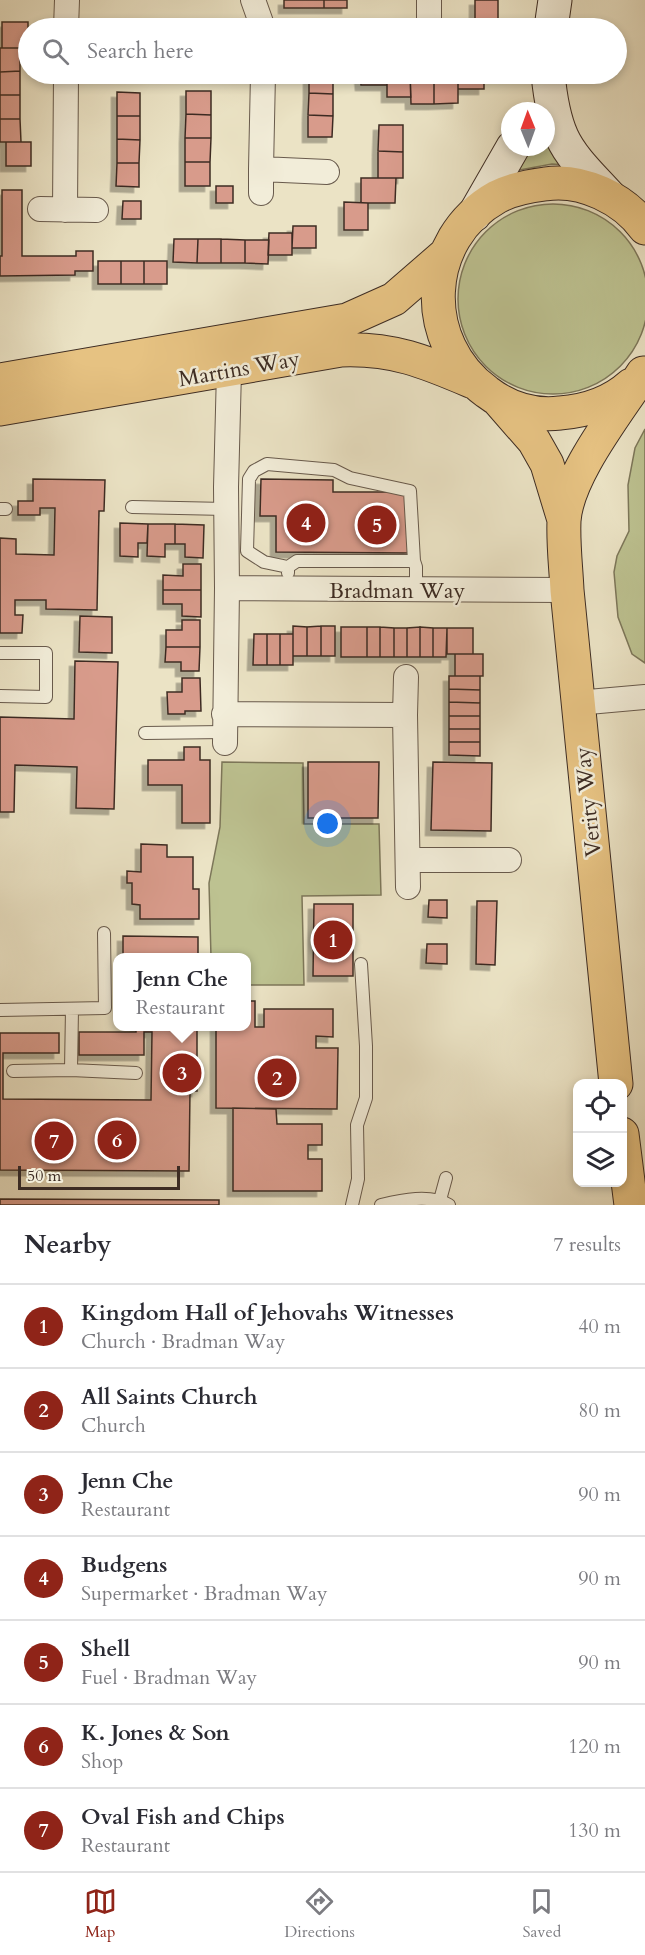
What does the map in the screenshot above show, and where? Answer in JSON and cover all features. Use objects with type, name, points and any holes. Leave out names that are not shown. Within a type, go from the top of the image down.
[{"type":"main road","name":"Martins Way","points":[[486,391],[456,361],[444,335],[438,308],[439,280],[447,253],[459,232],[474,215],[497,197],[524,187],[553,183],[582,186],[609,196],[643,223]]},
{"type":"main road","name":"Martins Way","points":[[0,380],[347,320],[393,299],[447,253]]},
{"type":"main road","name":"Martins Way","points":[[0,409],[341,350],[367,349],[399,354],[426,362],[524,410],[541,413],[576,412],[601,404],[624,391],[644,371]]},
{"type":"main road","name":"Verity Way","points":[[564,520],[570,494],[581,468],[644,371]]},
{"type":"main road","name":"Verity Way","points":[[486,391],[534,441],[547,464],[564,520],[567,590],[577,703],[616,1079]]},
{"type":"main road","points":[[627,1173],[631,1205]]},
{"type":"street","points":[[66,18],[67,0]]},
{"type":"street","points":[[254,0],[260,18]]},
{"type":"street","points":[[429,0],[429,18]]},
{"type":"street","points":[[552,18],[555,0]]},
{"type":"street","points":[[64,210],[66,84]]},
{"type":"street","points":[[261,193],[263,84]]},
{"type":"street","points":[[535,102],[543,84]]},
{"type":"street","points":[[550,84],[554,114],[563,139],[578,161],[609,196]]},
{"type":"street","points":[[474,215],[508,156]]},
{"type":"street","points":[[261,169],[327,172]]},
{"type":"street","points":[[40,209],[96,210]]},
{"type":"street","points":[[229,371],[224,730],[405,715]]},
{"type":"street","name":"Bradman Way","points":[[227,588],[289,578],[416,591],[567,590]]},
{"type":"street","points":[[406,677],[408,887]]},
{"type":"street","points":[[577,703],[645,697]]},
{"type":"street","points":[[408,860],[509,860]]},
{"type":"lane","points":[[414,561],[297,561],[289,578],[247,552],[249,479],[254,471],[267,464],[334,470],[350,478],[410,491],[416,591]]},
{"type":"lane","points":[[132,507],[226,509]]},
{"type":"lane","points":[[0,652],[46,653],[46,697],[0,696]]},
{"type":"lane","points":[[145,732],[224,730]]},
{"type":"lane","points":[[0,1010],[105,1008],[104,933]]},
{"type":"lane","points":[[352,1205],[358,1179],[357,1125],[366,1098],[366,1046],[361,964]]},
{"type":"lane","points":[[71,1070],[72,1009]]},
{"type":"lane","points":[[13,1071],[71,1070],[136,1073]]},
{"type":"lane","points":[[381,1205],[403,1200],[445,1202],[446,1178]]},
{"type":"green space","points":[[555,148],[566,165],[552,164],[514,171],[524,156],[555,156]]},
{"type":"green space","points":[[544,204],[562,204],[598,215],[620,232],[632,246],[644,271],[646,318],[637,344],[620,366],[606,378],[581,390],[562,394],[544,394],[508,383],[486,366],[474,352],[462,327],[458,308],[458,290],[469,254],[486,232],[500,220],[525,208]]},
{"type":"green space","points":[[645,429],[645,663],[632,654],[618,617],[614,572],[617,556],[629,531],[628,485],[635,448]]},
{"type":"green space","points":[[222,762],[303,763],[304,824],[379,824],[381,895],[302,896],[304,985],[251,985],[251,953],[211,953],[209,883],[220,827]]},
{"type":"building","points":[[284,0],[324,0],[324,8],[284,8]]},
{"type":"building","points":[[324,0],[347,0],[347,8],[324,8]]},
{"type":"building","points":[[475,0],[498,0],[498,18],[475,18]]},
{"type":"building","points":[[2,22],[18,22],[18,48],[2,48]]},
{"type":"building","points":[[0,48],[18,48],[18,71],[0,72]]},
{"type":"building","points":[[18,71],[20,95],[0,95],[0,72]]},
{"type":"building","points":[[309,84],[333,84],[333,94],[309,93]]},
{"type":"building","points":[[361,84],[387,84],[387,85]]},
{"type":"building","points":[[387,84],[410,84],[411,97],[387,97]]},
{"type":"building","points":[[410,84],[434,84],[434,104],[411,104]]},
{"type":"building","points":[[434,84],[458,84],[458,103],[434,104]]},
{"type":"building","points":[[458,84],[484,84],[484,89],[458,89]]},
{"type":"building","points":[[186,91],[211,91],[211,115],[186,114]]},
{"type":"building","points":[[117,92],[140,93],[140,116],[117,116]]},
{"type":"building","points":[[309,93],[333,94],[333,116],[308,115]]},
{"type":"building","points":[[0,95],[20,95],[20,119],[0,119]]},
{"type":"building","points":[[186,114],[211,115],[211,138],[185,138]]},
{"type":"building","points":[[308,115],[333,116],[332,137],[308,137]]},
{"type":"building","points":[[117,116],[140,116],[140,140],[117,139]]},
{"type":"building","points":[[0,119],[20,119],[21,142],[0,142]]},
{"type":"building","points":[[379,125],[403,125],[403,152],[378,151]]},
{"type":"building","points":[[185,138],[211,138],[210,162],[185,162]]},
{"type":"building","points":[[117,139],[140,140],[139,163],[117,163]]},
{"type":"building","points":[[6,142],[31,142],[31,166],[6,166]]},
{"type":"building","points":[[378,151],[403,152],[403,178],[378,178]]},
{"type":"building","points":[[185,162],[210,162],[210,186],[185,186]]},
{"type":"building","points":[[117,163],[139,163],[139,187],[116,186]]},
{"type":"building","points":[[361,178],[396,178],[395,203],[361,203]]},
{"type":"building","points":[[216,186],[233,186],[233,203],[216,203]]},
{"type":"building","points":[[2,190],[22,190],[22,256],[76,256],[76,251],[93,251],[93,271],[75,271],[75,275],[0,276]]},
{"type":"building","points":[[123,201],[141,201],[141,219],[122,219]]},
{"type":"building","points":[[344,202],[368,203],[368,230],[344,230]]},
{"type":"building","points":[[293,226],[316,226],[316,248],[292,248]]},
{"type":"building","points":[[269,233],[292,233],[292,255],[268,255]]},
{"type":"building","points":[[174,239],[198,239],[197,263],[173,262]]},
{"type":"building","points":[[198,239],[221,239],[221,263],[197,263]]},
{"type":"building","points":[[221,239],[245,240],[245,263],[221,263]]},
{"type":"building","points":[[245,240],[269,240],[268,264],[245,263]]},
{"type":"building","points":[[98,261],[121,261],[121,284],[98,284]]},
{"type":"building","points":[[121,261],[144,261],[144,284],[121,284]]},
{"type":"building","points":[[144,261],[167,261],[167,284],[144,284]]},
{"type":"building","points":[[33,479],[105,480],[104,511],[99,511],[97,610],[46,609],[46,600],[15,600],[15,615],[23,615],[22,633],[0,633],[0,538],[16,539],[16,554],[54,555],[55,508],[40,508],[40,515],[18,515],[18,501],[33,501]]},
{"type":"building","points":[[261,479],[333,480],[333,492],[410,492],[409,553],[276,552],[276,516],[260,516]]},
{"type":"building","points":[[120,523],[148,524],[147,543],[138,543],[138,557],[120,556]]},
{"type":"building","points":[[148,524],[175,524],[175,544],[165,544],[165,557],[147,556]]},
{"type":"building","points":[[175,524],[204,525],[203,558],[185,557],[185,544],[175,544]]},
{"type":"building","points":[[183,564],[201,564],[201,590],[163,590],[163,575],[183,576]]},
{"type":"building","points":[[163,590],[201,590],[201,617],[182,616],[182,604],[163,604]]},
{"type":"building","points":[[80,616],[112,617],[112,653],[79,652]]},
{"type":"building","points":[[182,620],[200,620],[200,647],[166,647],[166,630],[182,630]]},
{"type":"building","points":[[293,626],[307,627],[307,656],[293,656]]},
{"type":"building","points":[[321,626],[321,656],[307,656],[307,627]]},
{"type":"building","points":[[321,626],[335,626],[335,656],[321,656]]},
{"type":"building","points":[[341,627],[367,627],[367,657],[341,657]]},
{"type":"building","points":[[367,627],[380,627],[380,657],[367,657]]},
{"type":"building","points":[[380,627],[394,628],[394,657],[380,657]]},
{"type":"building","points":[[420,627],[433,628],[433,657],[420,657]]},
{"type":"building","points":[[420,627],[420,657],[407,657],[407,628]]},
{"type":"building","points":[[394,628],[407,628],[407,657],[394,657]]},
{"type":"building","points":[[433,628],[447,628],[446,657],[433,657]]},
{"type":"building","points":[[447,628],[473,628],[473,654],[447,654]]},
{"type":"building","points":[[254,634],[267,634],[267,665],[253,665]]},
{"type":"building","points":[[267,634],[280,634],[280,665],[267,665]]},
{"type":"building","points":[[280,634],[293,634],[293,665],[280,665]]},
{"type":"building","points":[[166,647],[200,647],[199,671],[181,671],[181,662],[165,662]]},
{"type":"building","points":[[455,654],[483,654],[483,676],[455,676]]},
{"type":"building","points":[[75,661],[118,662],[114,809],[76,808],[77,767],[15,765],[14,812],[0,812],[0,717],[74,719]]},
{"type":"building","points":[[449,676],[480,676],[480,690],[449,689]]},
{"type":"building","points":[[182,678],[200,678],[201,711],[168,714],[167,692],[182,692]]},
{"type":"building","points":[[449,689],[480,690],[480,703],[449,702]]},
{"type":"building","points":[[449,702],[480,703],[480,716],[449,716]]},
{"type":"building","points":[[449,716],[480,716],[480,729],[449,729]]},
{"type":"building","points":[[449,729],[480,729],[480,742],[449,742]]},
{"type":"building","points":[[449,742],[480,742],[480,756],[449,755]]},
{"type":"building","points":[[184,747],[200,747],[200,760],[210,760],[210,823],[182,823],[182,785],[148,785],[148,760],[184,760]]},
{"type":"building","points":[[308,762],[379,762],[378,818],[308,818]]},
{"type":"building","points":[[433,762],[492,763],[491,831],[431,830]]},
{"type":"building","points":[[141,844],[167,845],[167,857],[193,857],[193,889],[199,889],[199,919],[140,919],[140,905],[132,904],[132,883],[127,883],[127,871],[141,872]]},
{"type":"building","points":[[429,900],[447,900],[447,918],[428,917]]},
{"type":"building","points":[[477,901],[497,901],[495,965],[476,964]]},
{"type":"building","points":[[314,904],[353,904],[353,976],[313,976]]},
{"type":"building","points":[[123,936],[198,937],[198,953],[123,953]]},
{"type":"building","points":[[427,944],[447,944],[447,964],[426,963]]},
{"type":"building","points":[[251,1001],[255,1001],[255,1027],[264,1027],[264,1009],[333,1009],[333,1037],[316,1036],[316,1048],[338,1048],[337,1109],[216,1108],[216,1031],[251,1031]]},
{"type":"building","points":[[197,1031],[197,1091],[190,1091],[189,1171],[0,1170],[0,1033],[59,1033],[59,1053],[3,1053],[3,1099],[151,1100],[152,1032],[144,1032],[144,1055],[79,1055],[79,1032]]},
{"type":"building","points":[[233,1108],[276,1109],[277,1124],[322,1124],[322,1145],[308,1145],[308,1159],[322,1159],[322,1191],[233,1191]]},
{"type":"building","points":[[0,1199],[219,1200],[219,1205],[0,1205]]},
{"type":"place","name":"Budgens","points":[[306,523]]},
{"type":"place","name":"Shell","points":[[377,525]]},
{"type":"place","name":"Kingdom Hall of Jehovahs Witnesses","points":[[333,940]]},
{"type":"place","name":"Jenn Che","points":[[182,1073]]},
{"type":"place","name":"All Saints Church","points":[[277,1078]]},
{"type":"place","name":"K. Jones & Son","points":[[117,1140]]},
{"type":"place","name":"Oval Fish and Chips","points":[[54,1141]]}]
